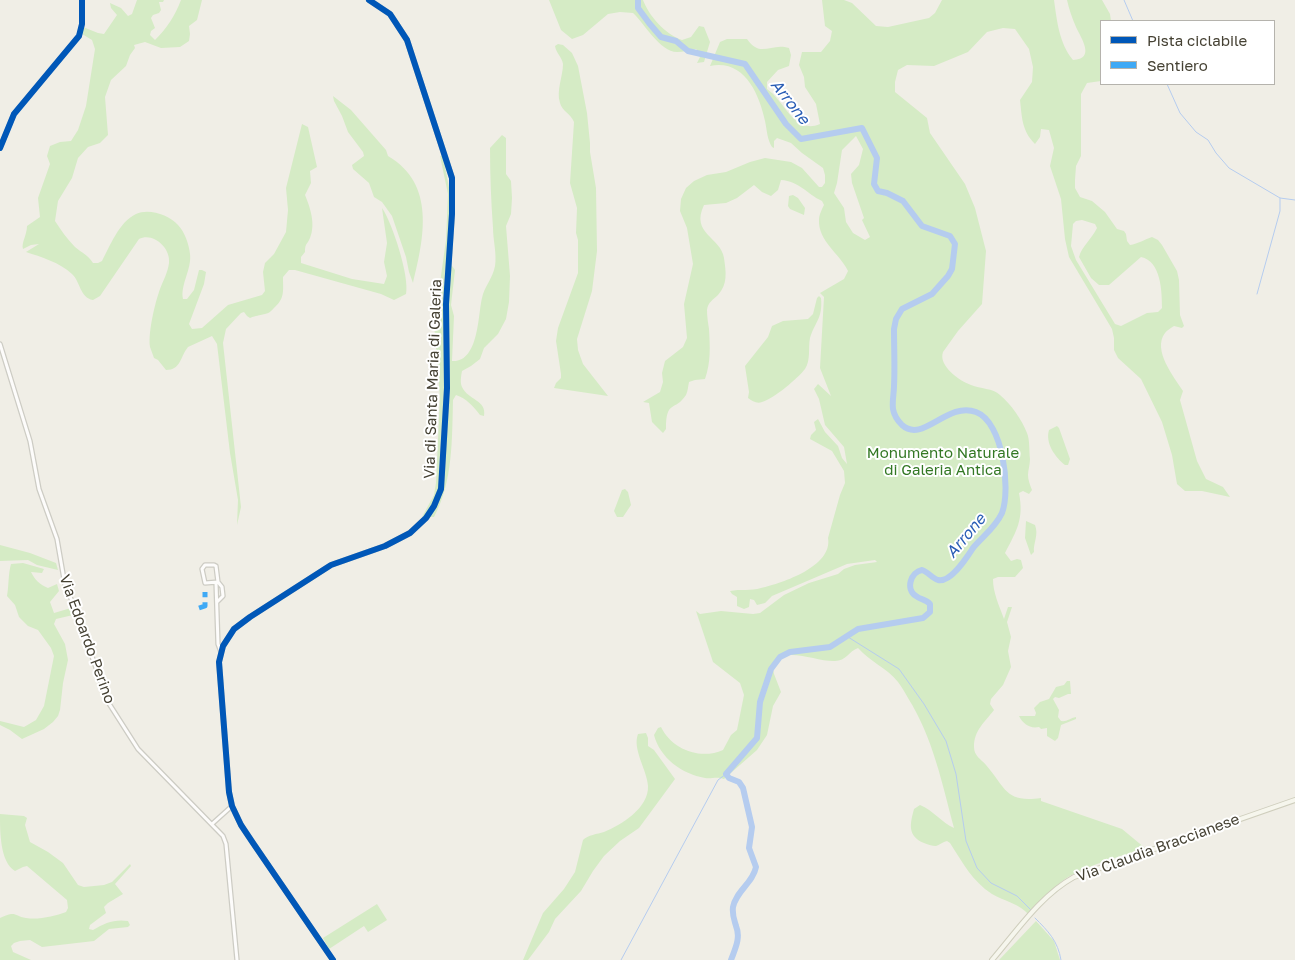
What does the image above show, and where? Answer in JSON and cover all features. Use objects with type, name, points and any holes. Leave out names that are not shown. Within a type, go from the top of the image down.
[{"type":"street","points":[[0,148],[14,114],[79,36],[82,24],[82,0]]},
{"type":"street","name":"Via di Santa Maria di Galeria","points":[[333,960],[241,825],[232,806],[227,772],[219,662],[227,638],[234,629],[250,616],[331,565],[384,546],[410,533],[426,518],[442,489],[447,388],[446,304],[452,214],[452,178],[407,40],[390,14],[369,0]]},
{"type":"street","name":"Via Edoardo Perino","points":[[0,344],[27,430],[39,489],[57,539],[65,585],[77,612],[108,702],[127,734],[138,748],[223,836],[226,844],[237,960]]},
{"type":"street","points":[[216,603],[223,596],[222,587],[217,583],[205,583],[202,569],[205,566],[214,564],[216,566],[217,583],[216,603],[218,644],[221,652]]},
{"type":"street","name":"Via Claudia Braccianese","points":[[992,960],[1044,901],[1058,888],[1076,876],[1295,800]]},
{"type":"street","points":[[212,824],[232,806]]},
{"type":"green space","points":[[137,0],[164,0],[159,2],[161,10],[159,13],[151,18],[155,28],[151,31],[150,35],[155,40],[170,22],[181,0],[202,0],[197,20],[189,26],[189,41],[180,47],[161,48],[145,42],[134,45],[135,48],[126,66],[111,80],[105,97],[108,135],[100,143],[88,147],[78,158],[72,178],[58,201],[55,221],[75,247],[93,263],[98,263],[102,261],[120,228],[136,214],[153,212],[174,221],[183,231],[189,250],[190,260],[183,288],[183,299],[187,299],[194,290],[199,270],[206,272],[204,284],[189,324],[192,329],[202,328],[228,305],[262,295],[265,291],[263,272],[265,263],[274,254],[286,232],[288,210],[286,188],[302,124],[308,127],[317,167],[310,171],[311,183],[305,195],[310,210],[312,233],[305,252],[301,257],[301,263],[352,279],[384,284],[387,276],[384,262],[387,243],[382,208],[395,237],[403,263],[407,286],[406,294],[394,300],[381,294],[295,270],[289,270],[283,277],[282,297],[272,310],[267,314],[250,318],[244,312],[241,313],[226,329],[223,343],[241,507],[237,525],[238,500],[230,453],[217,344],[212,336],[188,347],[175,368],[166,370],[154,358],[150,347],[154,310],[169,263],[169,257],[164,247],[150,238],[144,237],[139,239],[100,296],[93,300],[85,296],[75,277],[67,270],[50,260],[26,252],[39,244],[23,249],[27,226],[40,217],[38,198],[50,164],[47,156],[50,146],[60,142],[71,141],[78,130],[86,106],[95,49],[92,40],[82,34],[83,27],[104,34],[117,15],[111,8],[110,3],[121,8],[128,16],[132,14]]},
{"type":"green space","points":[[549,0],[643,0],[658,24],[682,40],[691,37],[699,26],[704,27],[710,42],[704,62],[697,63],[700,57],[696,49],[677,52],[664,47],[633,13],[620,12],[608,14],[583,35],[572,39],[561,30]]},
{"type":"green space","name":"Monumento Naturale di Galeria Antica","points":[[822,0],[844,0],[852,3],[876,26],[888,27],[929,18],[935,13],[942,0],[1054,0],[1062,39],[1073,60],[1084,56],[1085,47],[1073,20],[1067,0],[1102,0],[1110,14],[1111,20],[1100,20],[1100,81],[1087,83],[1081,94],[1081,156],[1076,166],[1075,188],[1080,197],[1092,201],[1105,212],[1117,229],[1124,231],[1130,245],[1152,237],[1158,240],[1177,271],[1180,315],[1184,326],[1182,328],[1174,326],[1168,330],[1162,340],[1161,347],[1170,371],[1183,391],[1180,400],[1197,461],[1206,479],[1223,487],[1230,497],[1202,491],[1185,491],[1177,484],[1172,455],[1162,422],[1141,379],[1118,358],[1114,350],[1112,329],[1069,257],[1065,239],[1061,199],[1050,166],[1054,148],[1049,130],[1041,129],[1040,137],[1035,144],[1027,134],[1023,124],[1020,100],[1032,82],[1033,67],[1029,49],[1015,29],[1003,28],[987,32],[968,52],[934,66],[907,65],[898,70],[895,92],[927,118],[930,133],[965,184],[975,208],[986,251],[982,304],[958,331],[943,352],[942,357],[947,368],[961,380],[994,391],[1004,399],[1022,423],[1029,442],[1028,477],[1032,490],[1029,494],[1023,491],[1019,493],[1020,517],[1013,538],[1005,553],[1011,561],[1021,560],[1023,568],[1015,577],[998,577],[993,579],[995,594],[1004,619],[1008,607],[1012,607],[1007,622],[1011,637],[1008,651],[1011,667],[1003,685],[991,699],[990,704],[994,710],[978,731],[974,741],[974,750],[976,755],[1003,787],[1013,796],[1029,799],[1041,798],[1041,801],[1122,829],[1145,848],[1073,874],[1060,883],[1029,915],[1017,905],[985,889],[968,871],[950,843],[947,841],[936,846],[931,845],[919,840],[912,833],[911,820],[914,809],[920,805],[954,828],[941,778],[924,729],[902,688],[894,677],[858,648],[839,661],[827,661],[793,655],[778,658],[772,664],[781,692],[773,706],[767,735],[757,750],[724,779],[696,776],[680,769],[661,751],[654,735],[658,728],[661,727],[672,742],[680,747],[688,751],[706,754],[723,750],[731,735],[737,730],[744,695],[740,683],[713,662],[696,611],[700,614],[721,611],[760,613],[784,595],[809,583],[838,574],[844,569],[855,565],[877,562],[875,560],[847,564],[772,596],[765,603],[757,605],[754,600],[750,599],[749,607],[744,609],[737,606],[737,597],[730,591],[770,586],[805,572],[815,565],[823,557],[827,548],[828,538],[845,483],[844,471],[832,451],[810,439],[816,430],[814,422],[818,419],[825,432],[838,446],[842,458],[847,464],[844,447],[825,425],[819,399],[814,389],[818,384],[831,396],[820,368],[824,297],[820,293],[844,279],[848,271],[822,234],[819,220],[824,205],[822,201],[798,185],[781,180],[778,190],[771,196],[762,192],[754,185],[737,198],[726,203],[704,205],[701,223],[703,229],[722,251],[726,273],[721,291],[710,303],[707,310],[710,354],[705,379],[689,382],[686,395],[669,410],[666,429],[663,433],[652,422],[649,403],[643,402],[660,392],[665,361],[683,347],[687,338],[684,304],[693,264],[687,228],[680,211],[681,199],[686,188],[694,181],[707,175],[726,172],[765,158],[791,162],[802,168],[819,187],[822,187],[825,183],[823,168],[791,143],[777,138],[774,141],[774,148],[772,147],[759,100],[748,80],[732,68],[722,65],[710,66],[720,42],[727,39],[747,39],[757,48],[789,48],[791,55],[789,66],[778,70],[767,82],[767,89],[797,121],[803,125],[811,126],[820,124],[816,104],[805,87],[804,77],[799,65],[802,52],[821,52],[830,41],[832,31],[825,26]],"holes":[[[856,136],[863,149],[859,165],[851,174],[852,183],[864,218],[862,220],[870,237],[865,240],[853,233],[846,222],[844,208],[834,193],[842,150]],[[1082,220],[1095,224],[1097,228],[1079,257],[1091,278],[1099,285],[1109,285],[1141,257],[1148,260],[1153,264],[1161,285],[1162,308],[1158,312],[1147,313],[1121,326],[1115,324],[1076,260],[1071,246],[1073,224],[1076,221]]]},
{"type":"green space","points":[[558,44],[563,45],[572,53],[578,66],[587,113],[590,152],[596,188],[597,251],[592,291],[577,339],[578,350],[583,364],[608,396],[554,388],[561,378],[556,341],[558,328],[578,273],[577,208],[570,183],[574,122],[561,106],[559,98],[563,64],[555,46]]},
{"type":"green space","points":[[333,96],[351,110],[386,150],[388,156],[403,168],[414,181],[423,213],[423,230],[413,283],[392,216],[382,202],[374,197],[369,183],[353,169],[352,165],[364,156],[363,152],[348,132]]},
{"type":"green space","points":[[502,135],[506,138],[506,174],[511,181],[512,198],[511,214],[506,226],[510,276],[506,319],[498,334],[484,348],[480,359],[462,371],[462,387],[468,395],[480,403],[483,407],[484,416],[480,415],[460,396],[456,395],[453,400],[450,460],[445,489],[434,517],[422,517],[434,495],[436,483],[440,397],[435,317],[431,312],[434,305],[440,305],[440,283],[446,240],[448,194],[440,156],[443,156],[451,198],[447,259],[455,270],[451,305],[454,316],[452,361],[461,360],[468,354],[472,346],[476,336],[483,294],[495,266],[490,148]]},
{"type":"green space","points":[[793,195],[798,198],[805,208],[804,215],[790,209],[788,206],[789,196]]},
{"type":"green space","points":[[819,296],[821,298],[821,310],[810,338],[809,358],[805,369],[797,378],[773,397],[758,403],[748,398],[749,392],[745,366],[768,337],[772,326],[783,321],[808,319],[813,314]]},
{"type":"green space","points":[[1057,426],[1070,459],[1068,465],[1065,465],[1058,458],[1048,440],[1049,430]]},
{"type":"green space","points":[[625,489],[628,492],[631,505],[623,517],[617,517],[614,511],[622,490]]},
{"type":"green space","points":[[1026,521],[1035,525],[1036,529],[1034,552],[1031,555],[1025,538]]},
{"type":"green space","points":[[0,545],[30,553],[56,563],[58,570],[37,565],[28,560],[0,561]]},
{"type":"green space","points":[[23,563],[44,569],[42,573],[31,572],[42,585],[48,588],[57,584],[59,591],[50,602],[54,613],[71,608],[73,615],[56,619],[54,624],[65,644],[68,660],[58,716],[44,729],[22,739],[0,725],[0,721],[24,727],[36,720],[44,706],[54,656],[51,648],[38,630],[28,626],[19,617],[15,605],[7,596],[11,564]]},
{"type":"green space","points":[[1067,681],[1070,681],[1071,694],[1053,699],[1059,710],[1058,717],[1061,721],[1076,717],[1076,719],[1061,725],[1058,738],[1055,741],[1047,736],[1047,728],[1030,727],[1019,716],[1035,716],[1034,708],[1040,702],[1049,699],[1056,687],[1064,685]]},
{"type":"green space","points":[[646,733],[648,746],[654,750],[675,779],[639,828],[620,841],[604,856],[581,891],[555,919],[549,932],[528,960],[523,960],[543,913],[564,889],[575,872],[583,840],[604,832],[626,820],[633,815],[644,801],[648,786],[638,753],[637,740],[638,734]]},
{"type":"green space","points":[[0,814],[24,816],[27,818],[25,825],[30,842],[63,863],[78,885],[84,887],[104,885],[112,882],[130,864],[131,866],[115,884],[123,894],[104,907],[106,913],[90,925],[89,929],[93,930],[114,921],[128,921],[130,925],[128,927],[109,929],[94,941],[42,947],[30,940],[20,941],[11,946],[13,952],[31,960],[0,960],[0,918],[14,914],[26,918],[41,918],[66,912],[68,908],[67,900],[27,866],[15,871],[10,867],[6,861],[2,846]]},
{"type":"green space","points":[[377,904],[387,920],[368,932],[364,926],[329,949],[323,938]]},
{"type":"green space","points":[[1036,921],[1054,941],[1060,960],[999,960]]},
{"type":"waterway","name":"Arrone","points":[[638,0],[638,8],[661,37],[676,41],[688,51],[745,64],[786,124],[801,139],[862,128],[877,158],[874,184],[878,191],[903,201],[922,226],[950,236],[955,244],[952,269],[948,276],[932,294],[902,309],[896,319],[894,329],[894,411],[896,418],[902,425],[910,429],[927,426],[955,412],[965,410],[976,412],[985,418],[993,429],[1005,473],[1005,502],[1002,513],[989,532],[973,548],[953,574],[948,578],[938,580],[922,570],[912,577],[910,585],[913,593],[930,604],[930,612],[923,618],[858,629],[830,647],[790,652],[780,657],[771,669],[760,702],[757,738],[726,774],[729,778],[739,782],[743,788],[752,827],[749,848],[756,867],[752,878],[737,896],[733,907],[738,935],[731,960]]},
{"type":"waterway","points":[[1124,0],[1133,20]]},
{"type":"waterway","points":[[1167,85],[1180,113],[1196,132],[1208,140],[1229,168],[1280,198],[1295,200]]},
{"type":"waterway","points":[[1257,294],[1280,211],[1280,198]]},
{"type":"waterway","points":[[848,637],[899,669],[924,704],[946,741],[956,774],[966,841],[977,868],[991,883],[1017,896],[1031,910]]},
{"type":"waterway","points":[[621,960],[718,780],[726,774]]},
{"type":"waterway","points":[[1035,918],[1055,942],[1061,960]]},
{"type":"marked path","points":[[199,608],[205,606],[205,592]]},
{"type":"cycle path","points":[[0,148],[14,114],[79,36],[82,24],[82,0]]},
{"type":"cycle path","points":[[333,960],[241,825],[232,806],[229,792],[219,662],[223,646],[234,629],[331,565],[385,546],[410,533],[426,518],[434,506],[441,489],[447,388],[446,304],[452,214],[452,178],[407,40],[390,14],[369,0]]}]
